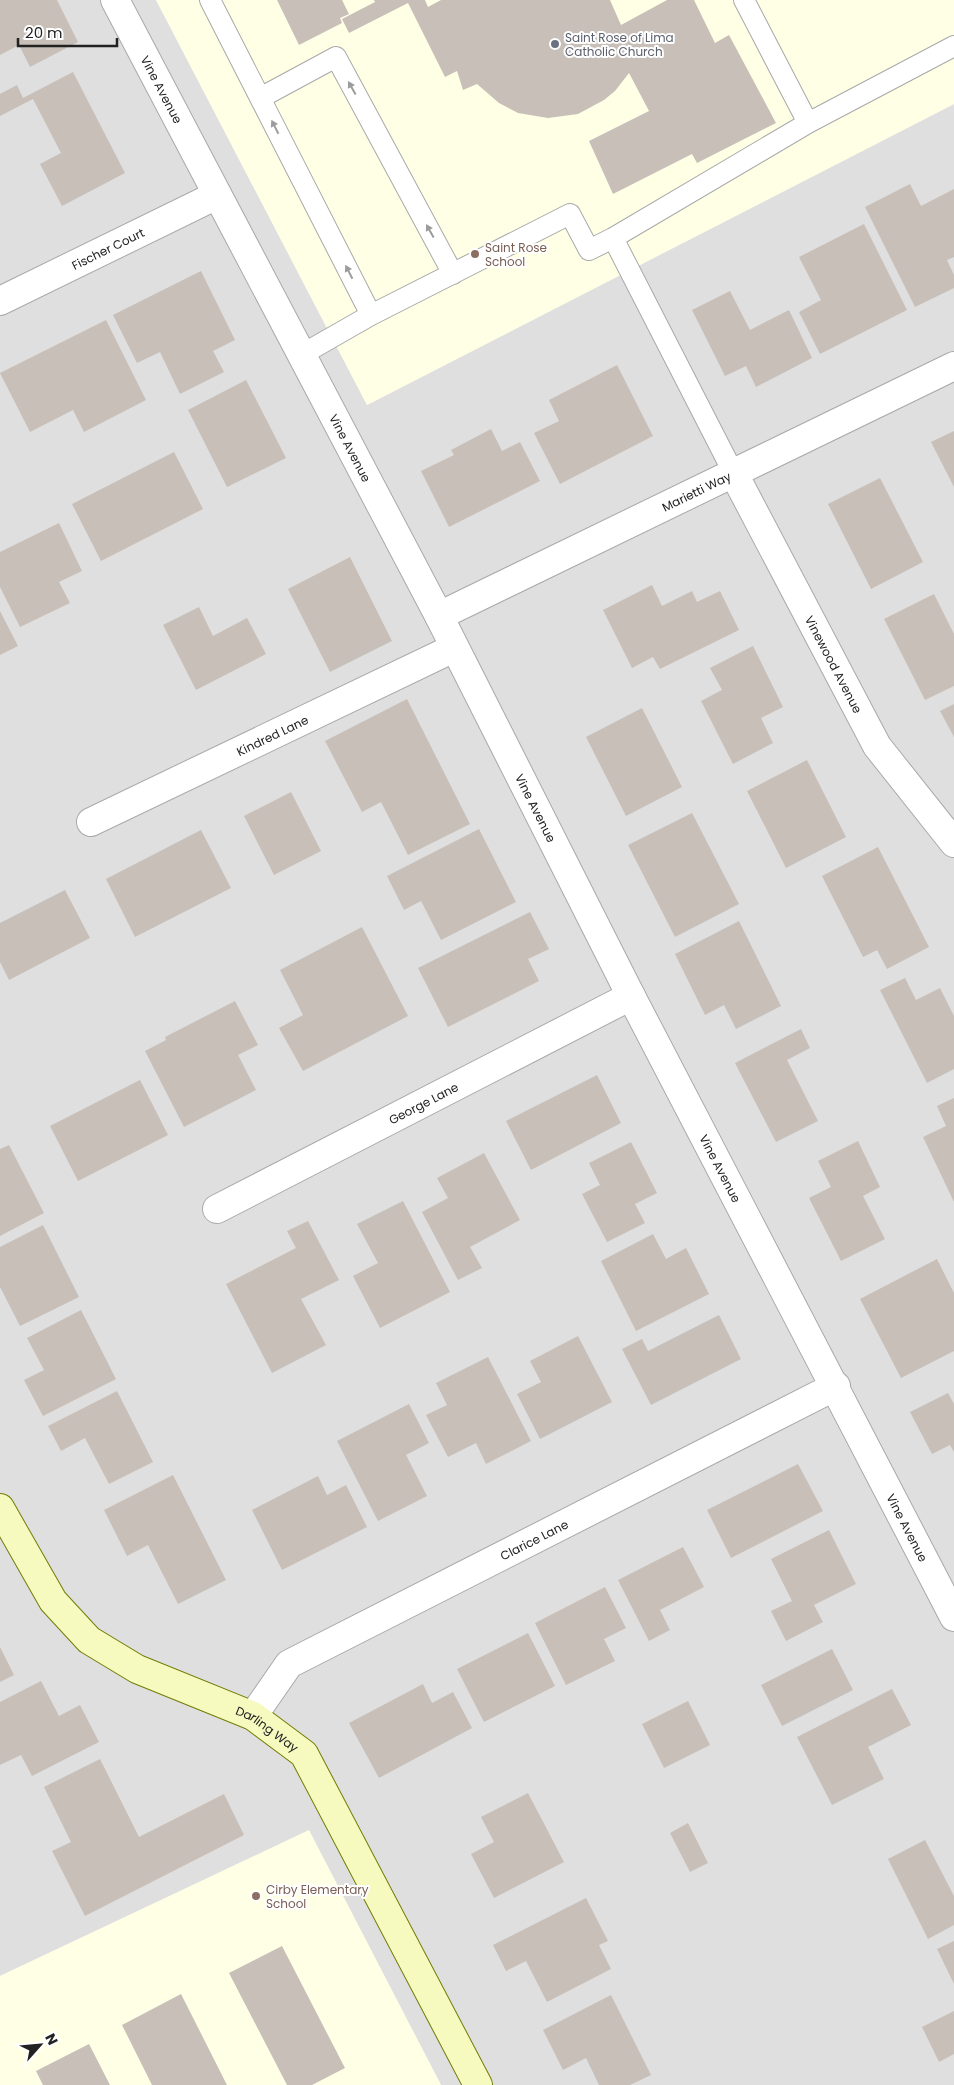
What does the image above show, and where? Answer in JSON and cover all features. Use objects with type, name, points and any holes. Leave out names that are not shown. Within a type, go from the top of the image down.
[{"type":"street","name":"Vine Avenue","points":[[115,0],[439,616],[631,996],[836,1386],[945,1578],[954,1617]]},
{"type":"street","name":"Fischer Court","points":[[0,301],[217,195]]},
{"type":"street","name":"Marietti Way","points":[[439,616],[954,366]]},
{"type":"street","name":"Vinewood Avenue","points":[[734,474],[877,746],[954,843]]},
{"type":"street","name":"Kindred Lane","points":[[91,822],[454,648]]},
{"type":"street","name":"George Lane","points":[[217,1209],[631,996]]},
{"type":"street","name":"Clarice Lane","points":[[253,1716],[289,1664],[836,1386]]},
{"type":"street","name":"Darling Way","points":[[0,1508],[53,1601],[89,1640],[137,1669],[253,1716],[304,1754],[478,2085]]},
{"type":"lane","points":[[210,0],[371,315]]},
{"type":"lane","points":[[744,0],[808,123]]},
{"type":"lane","points":[[301,355],[371,315],[570,214],[589,250],[613,238],[808,123],[954,46]]},
{"type":"lane","points":[[260,98],[336,57],[453,274]]},
{"type":"lane","points":[[613,238],[734,474]]},
{"type":"shaded area","points":[[0,0],[156,0],[367,405],[954,104],[954,2085],[441,2085],[309,1831],[0,1976]]},
{"type":"shaded area","name":"Saint Rose School","points":[[156,0],[954,0],[954,104],[367,405]]},
{"type":"shaded area","name":"Cirby Elementary School","points":[[309,1830],[441,2085],[0,2085],[0,1976]]},
{"type":"building","points":[[0,0],[57,0],[78,42],[30,67],[19,45],[0,55]]},
{"type":"building","points":[[277,0],[342,0],[349,14],[340,18],[342,23],[299,45]]},
{"type":"building","points":[[374,0],[425,0],[428,7],[441,0],[610,0],[621,25],[667,0],[694,0],[715,43],[729,35],[776,123],[697,163],[692,154],[613,194],[589,141],[649,111],[629,73],[615,91],[604,100],[578,114],[548,118],[518,113],[499,103],[477,84],[463,90],[457,71],[445,77],[408,3],[349,33],[342,19],[375,2]]},
{"type":"building","points":[[73,72],[125,173],[62,206],[40,164],[61,153],[33,99],[0,116],[0,94],[17,85],[23,98]]},
{"type":"building","points":[[910,184],[921,206],[954,189],[954,257],[947,260],[954,275],[954,288],[915,307],[865,207]]},
{"type":"building","points":[[864,224],[907,310],[820,354],[799,312],[821,300],[799,257]]},
{"type":"building","points":[[201,271],[235,340],[213,351],[224,372],[180,394],[160,352],[137,363],[113,315]]},
{"type":"building","points":[[730,291],[750,330],[789,310],[812,358],[756,387],[746,366],[725,376],[692,310]]},
{"type":"building","points":[[106,320],[146,400],[84,432],[73,410],[30,432],[0,373]]},
{"type":"building","points":[[617,365],[653,436],[560,484],[534,433],[559,421],[549,400]]},
{"type":"building","points":[[246,380],[286,458],[227,487],[188,410]]},
{"type":"building","points":[[491,429],[502,451],[520,442],[540,481],[449,527],[421,471],[454,455],[451,450]]},
{"type":"building","points":[[954,431],[954,487],[931,442]]},
{"type":"building","points":[[174,452],[203,509],[101,561],[72,504]]},
{"type":"building","points":[[880,478],[923,562],[871,589],[828,504]]},
{"type":"building","points":[[59,523],[82,571],[59,582],[70,603],[20,627],[0,587],[0,552]]},
{"type":"building","points":[[350,557],[392,641],[330,672],[288,589]]},
{"type":"building","points":[[652,585],[662,606],[692,591],[697,602],[720,591],[739,630],[660,669],[653,657],[632,668],[603,610]]},
{"type":"building","points":[[934,594],[954,634],[954,686],[925,700],[884,619]]},
{"type":"building","points":[[199,607],[213,636],[247,618],[266,654],[196,690],[163,625]]},
{"type":"building","points":[[0,611],[18,646],[0,655]]},
{"type":"building","points":[[753,646],[783,707],[761,718],[773,743],[733,764],[701,701],[722,690],[710,668]]},
{"type":"building","points":[[407,699],[470,824],[408,855],[381,802],[362,812],[325,741]]},
{"type":"building","points":[[954,704],[954,737],[940,711]]},
{"type":"building","points":[[642,708],[682,787],[626,816],[586,737]]},
{"type":"building","points":[[807,760],[846,837],[786,868],[747,791]]},
{"type":"building","points":[[291,792],[321,851],[274,875],[244,816]]},
{"type":"building","points":[[692,813],[739,904],[675,937],[628,845]]},
{"type":"building","points":[[479,829],[516,902],[441,940],[421,901],[404,910],[387,876]]},
{"type":"building","points":[[201,830],[231,888],[135,937],[106,879]]},
{"type":"building","points":[[878,847],[929,947],[887,969],[877,950],[863,957],[822,876]]},
{"type":"building","points":[[65,890],[90,938],[9,980],[0,962],[0,923]]},
{"type":"building","points":[[530,912],[549,949],[528,959],[539,981],[448,1027],[418,968]]},
{"type":"building","points":[[739,921],[781,1006],[736,1029],[724,1005],[705,1015],[675,954]]},
{"type":"building","points":[[362,927],[408,1016],[303,1071],[279,1028],[303,1015],[280,970]]},
{"type":"building","points":[[905,978],[916,1000],[940,988],[954,1016],[954,1069],[927,1083],[880,990]]},
{"type":"building","points":[[235,1001],[258,1045],[238,1055],[256,1090],[184,1127],[145,1051],[166,1040],[165,1037]]},
{"type":"building","points":[[801,1029],[810,1048],[787,1060],[818,1121],[776,1142],[735,1063]]},
{"type":"building","points":[[597,1075],[621,1123],[531,1170],[506,1121]]},
{"type":"building","points":[[140,1080],[168,1135],[78,1181],[50,1126]]},
{"type":"building","points":[[954,1098],[954,1202],[923,1137],[946,1126],[937,1106]]},
{"type":"building","points":[[858,1141],[880,1187],[863,1196],[885,1239],[841,1261],[809,1198],[831,1187],[818,1161]]},
{"type":"building","points":[[631,1142],[657,1193],[635,1204],[645,1223],[607,1242],[582,1194],[600,1185],[589,1163]]},
{"type":"building","points":[[9,1145],[44,1213],[0,1236],[0,1149]]},
{"type":"building","points":[[484,1153],[520,1220],[470,1247],[482,1268],[458,1280],[422,1212],[448,1198],[437,1178]]},
{"type":"building","points":[[403,1201],[450,1292],[380,1328],[353,1276],[378,1263],[357,1224]]},
{"type":"building","points":[[308,1221],[339,1280],[301,1299],[326,1345],[272,1373],[226,1284],[296,1248],[287,1231]]},
{"type":"building","points":[[43,1225],[79,1297],[20,1326],[0,1287],[0,1247]]},
{"type":"building","points":[[653,1234],[666,1259],[686,1248],[709,1294],[636,1331],[601,1261]]},
{"type":"building","points":[[937,1259],[954,1293],[954,1351],[901,1378],[860,1299]]},
{"type":"building","points":[[81,1310],[116,1379],[43,1416],[24,1380],[44,1370],[27,1338]]},
{"type":"building","points":[[719,1315],[741,1359],[651,1405],[622,1349],[642,1339],[648,1351]]},
{"type":"building","points":[[578,1336],[612,1402],[540,1439],[517,1394],[541,1382],[530,1361]]},
{"type":"building","points":[[488,1357],[531,1441],[486,1464],[476,1443],[448,1457],[426,1415],[447,1405],[436,1383]]},
{"type":"building","points":[[117,1391],[153,1462],[109,1484],[85,1438],[61,1451],[48,1426]]},
{"type":"building","points":[[948,1393],[954,1404],[954,1452],[950,1445],[932,1454],[910,1412]]},
{"type":"building","points":[[409,1404],[429,1443],[406,1455],[427,1496],[378,1521],[337,1441]]},
{"type":"building","points":[[798,1464],[823,1511],[731,1558],[707,1510]]},
{"type":"building","points":[[173,1475],[226,1580],[178,1604],[148,1545],[127,1556],[104,1510]]},
{"type":"building","points":[[318,1476],[327,1495],[346,1485],[367,1527],[282,1570],[252,1510]]},
{"type":"building","points":[[829,1530],[856,1584],[814,1605],[823,1622],[786,1641],[771,1611],[792,1601],[771,1559]]},
{"type":"building","points":[[683,1547],[704,1587],[660,1610],[670,1630],[649,1641],[618,1580]]},
{"type":"building","points":[[605,1587],[626,1628],[604,1639],[615,1661],[566,1685],[535,1623]]},
{"type":"building","points":[[528,1633],[555,1686],[484,1722],[457,1669]]},
{"type":"building","points":[[0,1647],[14,1675],[0,1682]]},
{"type":"building","points":[[832,1649],[853,1690],[782,1726],[761,1685]]},
{"type":"building","points":[[41,1681],[59,1716],[80,1705],[99,1742],[32,1776],[21,1755],[0,1765],[0,1702]]},
{"type":"building","points":[[423,1684],[432,1703],[453,1692],[472,1728],[379,1778],[349,1723]]},
{"type":"building","points":[[892,1689],[911,1725],[868,1747],[884,1779],[832,1805],[797,1737]]},
{"type":"building","points":[[688,1701],[710,1745],[664,1768],[642,1724]]},
{"type":"building","points":[[100,1759],[139,1837],[224,1794],[244,1835],[85,1916],[52,1851],[71,1842],[44,1787]]},
{"type":"building","points":[[528,1793],[564,1862],[494,1898],[471,1854],[494,1842],[481,1817]]},
{"type":"building","points":[[688,1823],[708,1863],[690,1872],[670,1833]]},
{"type":"building","points":[[925,1840],[954,1896],[954,1925],[928,1939],[888,1859]]},
{"type":"building","points":[[586,1898],[608,1941],[599,1945],[611,1969],[547,2002],[526,1961],[506,1971],[493,1945]]},
{"type":"building","points":[[954,1941],[954,1984],[937,1949]]},
{"type":"building","points":[[282,1946],[345,2068],[312,2085],[287,2085],[229,1973]]},
{"type":"building","points":[[181,1994],[227,2085],[152,2085],[122,2025]]},
{"type":"building","points":[[611,1995],[651,2075],[630,2085],[599,2085],[586,2058],[563,2070],[543,2030]]},
{"type":"building","points":[[954,2011],[954,2054],[939,2062],[922,2027]]},
{"type":"building","points":[[89,2044],[110,2085],[43,2085],[36,2071]]},
{"type":"place","name":"Saint Rose of Lima Catholic Church","points":[[555,44]]},
{"type":"place","name":"Saint Rose School","points":[[475,254]]},
{"type":"place","name":"Cirby Elementary School","points":[[256,1896]]}]
